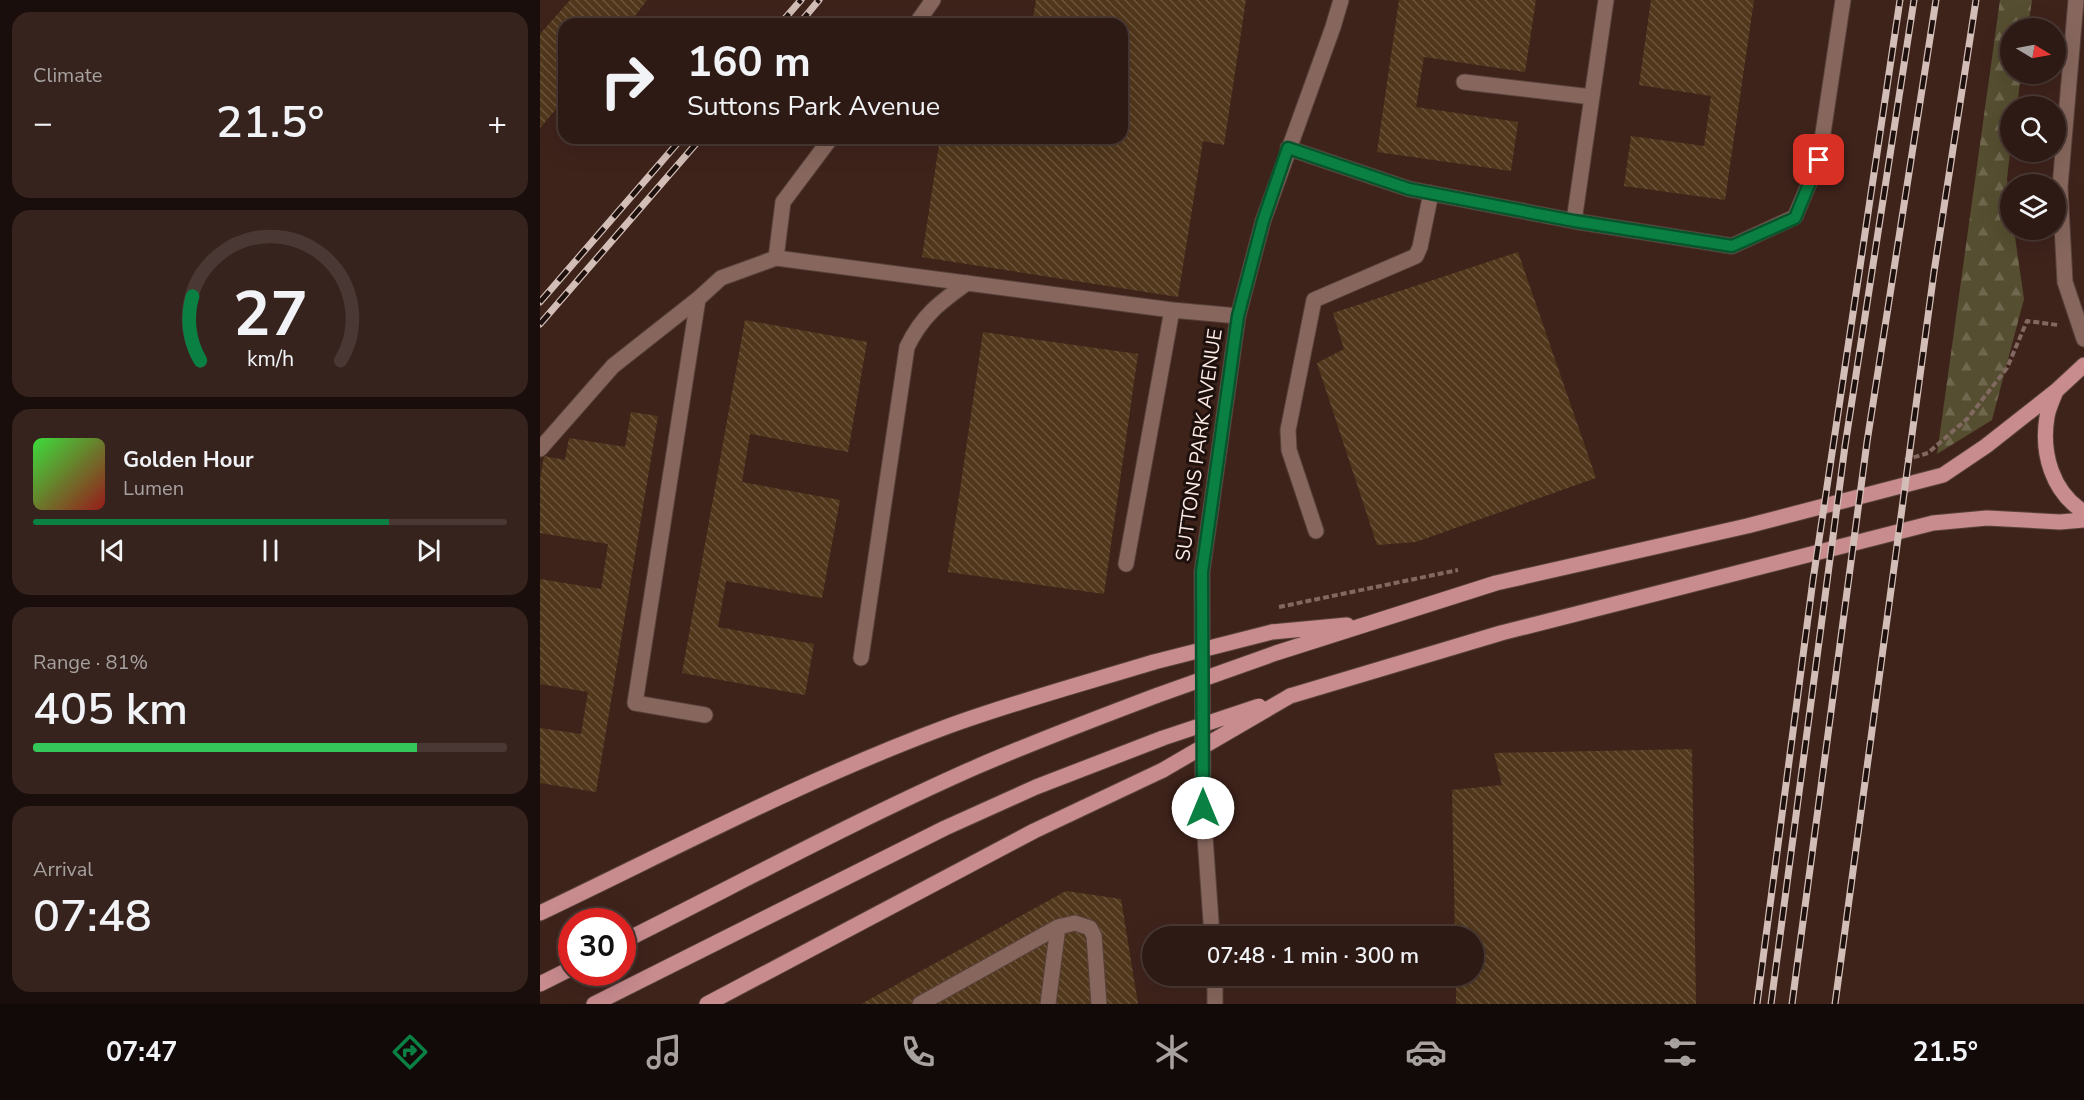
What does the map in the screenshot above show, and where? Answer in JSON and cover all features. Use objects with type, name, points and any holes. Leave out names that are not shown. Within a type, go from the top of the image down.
[{"type":"main road","points":[[636,935],[862,821],[966,772],[1080,724],[1276,653],[1496,583],[1747,526],[1943,475],[1986,446],[2056,391],[2084,365]]},
{"type":"main road","points":[[2056,391],[2047,416],[2046,455],[2056,482],[2084,512]]},
{"type":"main road","points":[[594,1004],[945,828],[1036,787],[1163,738],[1290,696],[1501,633],[1933,523],[1987,518],[2060,522],[2084,520]]},
{"type":"main road","points":[[540,913],[814,782],[944,728],[1013,704],[1155,662],[1272,632],[1380,621]]},
{"type":"main road","points":[[707,1004],[1034,831],[1163,770],[1290,696]]},
{"type":"main road","points":[[540,984],[558,975]]},
{"type":"street","points":[[920,18],[933,0]]},
{"type":"street","name":"SUTTONS PARK AVENUE","points":[[1211,926],[1203,808],[1202,572],[1238,316],[1263,221],[1341,0]]},
{"type":"street","points":[[1574,221],[1606,0]]},
{"type":"street","points":[[1288,148],[1409,189],[1574,221],[1732,246],[1795,218],[1819,160],[1843,0]]},
{"type":"street","points":[[2076,0],[2060,187],[2065,282],[2082,333]]},
{"type":"street","points":[[1464,82],[1592,97]]},
{"type":"street","points":[[776,258],[783,202],[826,144]]},
{"type":"street","points":[[1317,531],[1288,450],[1288,430],[1314,300],[1416,256],[1420,247],[1431,193]]},
{"type":"street","points":[[540,449],[613,366],[721,278],[776,258],[1172,310],[1238,316]]},
{"type":"street","points":[[861,658],[907,347],[917,327],[939,304],[966,283]]},
{"type":"street","points":[[698,299],[635,704],[705,715]]},
{"type":"street","points":[[1126,564],[1172,310]]},
{"type":"street","points":[[920,1004],[1058,927],[1075,923],[1090,928],[1094,936],[1099,1004]]},
{"type":"street","points":[[1048,1004],[1058,927]]},
{"type":"street","points":[[1215,986],[1215,1004]]},
{"type":"path","points":[[1896,464],[1928,453],[1968,418],[2007,368],[2026,321],[2082,333]]},
{"type":"path","points":[[1279,607],[1462,570]]},
{"type":"green space","points":[[2000,0],[2032,0],[2029,18],[2000,18],[2000,84],[2020,84],[2018,96],[2000,96],[2000,162],[2009,162],[2008,174],[2000,174],[2000,240],[2015,240],[2024,299],[1992,420],[1937,454]]},
{"type":"building","points":[[570,0],[647,0],[634,18],[558,18],[558,107],[540,128],[540,34]]},
{"type":"building","points":[[1036,0],[1246,0],[1224,145],[1203,141],[1178,297],[922,257],[939,144],[1128,144],[1128,18],[1033,18]]},
{"type":"building","points":[[1399,0],[1536,0],[1525,72],[1424,57],[1416,107],[1518,122],[1511,171],[1377,152]]},
{"type":"building","points":[[1651,0],[1754,0],[1725,200],[1624,186],[1631,136],[1704,146],[1711,96],[1639,85]]},
{"type":"building","points":[[1518,252],[1596,478],[1416,542],[1377,545],[1317,363],[1344,349],[1333,313]]},
{"type":"building","points":[[745,320],[867,342],[848,452],[750,434],[742,482],[840,500],[822,598],[726,581],[718,627],[814,644],[805,695],[682,673]]},
{"type":"building","points":[[983,332],[1138,354],[1104,594],[948,572]]},
{"type":"building","points":[[631,412],[658,416],[596,792],[540,783],[540,728],[581,734],[588,692],[540,684],[540,579],[601,589],[608,544],[540,533],[540,480],[544,456],[565,460],[569,438],[625,447]]},
{"type":"building","points":[[1692,749],[1696,1004],[1456,1004],[1456,986],[1484,986],[1484,926],[1455,926],[1452,790],[1502,785],[1494,753]]},
{"type":"building","points":[[1066,891],[1121,899],[1138,1004],[861,1004]]},
{"type":"railway","points":[[785,18],[801,0]]},
{"type":"railway","points":[[804,18],[819,0]]},
{"type":"railway","points":[[1757,1004],[1813,580],[1900,0]]},
{"type":"railway","points":[[1771,1004],[1845,446],[1914,0]]},
{"type":"railway","points":[[1792,1004],[1867,442],[1936,0]]},
{"type":"railway","points":[[1835,1004],[1934,272],[1976,0]]},
{"type":"railway","points":[[540,302],[677,144]]},
{"type":"railway","points":[[540,324],[696,144]]},
{"type":"route","points":[[1203,808],[1202,572],[1238,316],[1263,221],[1288,148],[1409,189],[1574,221],[1732,246],[1795,218],[1819,160]]}]
